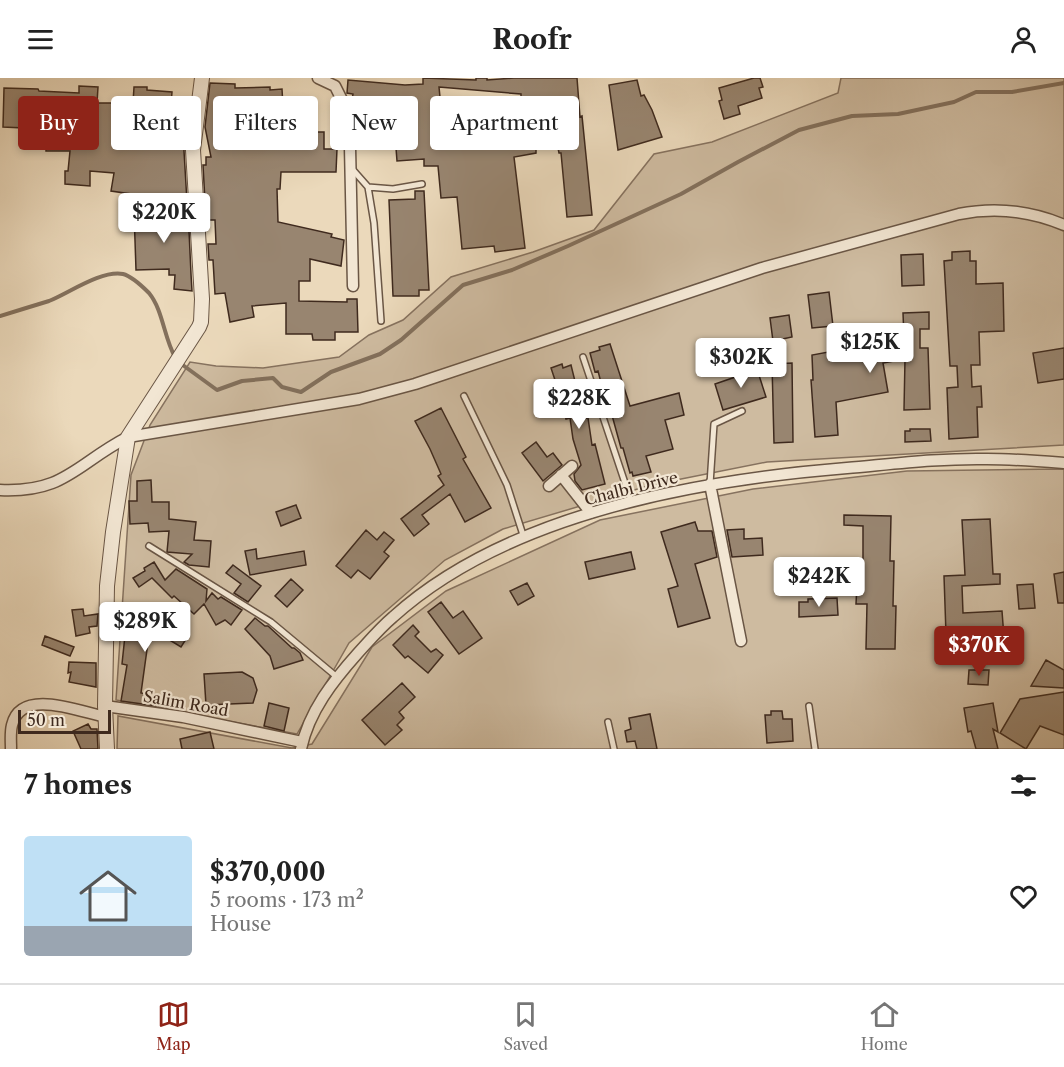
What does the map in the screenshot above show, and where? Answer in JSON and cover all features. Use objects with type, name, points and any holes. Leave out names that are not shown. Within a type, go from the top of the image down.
[{"type":"street","points":[[107,749],[107,586],[128,437],[201,322],[202,298],[193,150],[202,78]]},
{"type":"street","points":[[318,78],[335,86],[343,102],[350,147],[353,286]]},
{"type":"street","points":[[0,490],[33,490],[54,484],[72,474],[105,449],[128,437],[359,399],[393,390],[751,271],[959,214],[979,210],[1019,212],[1050,219],[1064,225]]},
{"type":"street","name":"Chalbi Drive","points":[[301,746],[318,705],[337,677],[393,616],[463,567],[524,538],[591,513],[631,501],[710,484],[768,475],[923,461],[986,459],[1064,463]]},
{"type":"street","points":[[549,486],[572,466]]},
{"type":"street","points":[[561,475],[591,513]]},
{"type":"street","points":[[710,484],[741,641]]},
{"type":"street","name":"Salim Road","points":[[11,749],[12,725],[16,716],[25,708],[38,705],[72,707],[94,715],[106,712],[183,717],[301,746]]},
{"type":"lane","points":[[351,169],[368,187],[374,223],[381,321]]},
{"type":"lane","points":[[368,187],[393,189],[422,184]]},
{"type":"lane","points":[[583,357],[631,501]]},
{"type":"lane","points":[[464,396],[507,485],[524,538]]},
{"type":"lane","points":[[710,484],[714,424],[742,411]]},
{"type":"lane","points":[[149,546],[272,622],[337,677]]},
{"type":"lane","points":[[808,706],[815,749]]},
{"type":"lane","points":[[608,722],[614,749]]},
{"type":"shaded area","points":[[841,78],[1064,78],[1064,445],[767,462],[651,485],[503,529],[445,560],[349,643],[297,734],[116,700],[131,475],[150,425],[190,362],[216,366],[263,368],[339,357],[369,335],[403,320],[451,277],[533,252],[594,230],[654,154],[712,142],[838,93]]},
{"type":"shaded area","points":[[1064,469],[1064,749],[117,749],[118,716],[292,748],[312,744],[372,647],[446,591],[600,520],[753,489],[907,471]]},
{"type":"building","points":[[423,78],[476,80],[476,78],[487,78],[487,80],[577,78],[578,96],[521,96],[521,94],[439,87],[440,96],[430,96],[430,150],[536,150],[536,153],[514,157],[525,248],[495,252],[494,246],[462,249],[457,197],[441,198],[438,166],[424,166],[424,159],[397,161],[396,150],[418,150],[418,96],[353,96],[353,94],[347,93],[348,80],[405,85],[423,84]]},
{"type":"building","points":[[760,78],[763,87],[759,88],[762,98],[738,106],[740,114],[724,119],[719,101],[722,100],[719,88]]},
{"type":"building","points":[[637,80],[641,96],[644,95],[652,110],[662,137],[618,150],[609,85]]},
{"type":"building","points":[[210,83],[235,84],[235,88],[282,89],[282,96],[213,96],[213,150],[318,150],[318,132],[324,132],[324,149],[337,150],[336,172],[281,172],[280,189],[277,189],[278,222],[332,234],[331,237],[344,240],[341,266],[310,259],[310,281],[299,281],[299,301],[347,302],[347,299],[357,299],[358,332],[335,332],[335,340],[313,340],[312,334],[286,334],[286,303],[252,306],[254,317],[230,322],[225,293],[215,294],[213,260],[209,260],[208,244],[216,244],[215,220],[206,220],[203,165],[206,165],[206,157],[211,157],[205,127]]},
{"type":"building","points":[[79,86],[98,87],[97,96],[18,96],[18,128],[3,127],[4,88],[79,93]]},
{"type":"building","points":[[134,87],[172,92],[172,96],[133,96]]},
{"type":"building","points":[[99,103],[111,103],[111,150],[184,150],[187,202],[111,191],[114,173],[90,171],[90,186],[65,184],[65,171],[68,171],[70,151],[46,151],[99,150]]},
{"type":"building","points":[[579,104],[592,215],[567,217],[561,153],[558,150],[579,150]]},
{"type":"building","points":[[415,191],[424,191],[429,290],[419,290],[419,296],[393,296],[389,200],[415,199]]},
{"type":"building","points":[[188,209],[192,291],[174,289],[175,275],[169,275],[169,269],[136,270],[134,211]]},
{"type":"building","points":[[970,251],[970,261],[976,261],[976,284],[1003,283],[1004,331],[979,332],[980,365],[971,365],[972,387],[981,386],[982,407],[977,407],[978,437],[949,439],[947,388],[958,387],[957,366],[950,366],[944,261],[952,260],[952,252]]},
{"type":"building","points":[[923,254],[924,285],[902,286],[901,255]]},
{"type":"building","points":[[829,292],[833,326],[812,328],[808,295]]},
{"type":"building","points":[[929,312],[929,329],[920,329],[920,348],[928,348],[930,409],[904,410],[905,359],[883,363],[888,392],[836,402],[838,435],[815,437],[811,380],[813,380],[812,355],[904,338],[903,313]]},
{"type":"building","points":[[789,315],[792,337],[773,341],[770,318]]},
{"type":"building","points":[[610,344],[630,406],[679,393],[684,415],[665,420],[673,449],[646,456],[651,472],[633,476],[632,472],[630,473],[598,371],[595,372],[590,353]]},
{"type":"building","points":[[1064,348],[1064,379],[1038,383],[1033,353]]},
{"type":"building","points":[[792,363],[793,442],[774,443],[772,364]]},
{"type":"building","points":[[562,364],[563,368],[571,365],[584,418],[588,418],[592,445],[595,444],[605,484],[582,490],[575,481],[574,474],[581,465],[573,439],[570,418],[566,419],[557,382],[551,368]]},
{"type":"building","points":[[756,366],[766,397],[723,410],[715,384],[744,374],[742,371]]},
{"type":"building","points":[[441,408],[466,457],[463,459],[491,508],[465,522],[450,494],[422,515],[429,524],[414,536],[401,519],[444,485],[438,476],[441,474],[430,449],[415,421]]},
{"type":"building","points":[[910,429],[930,429],[931,441],[905,442],[905,431],[910,431]]},
{"type":"building","points":[[536,442],[547,457],[553,453],[562,465],[543,481],[522,453]]},
{"type":"building","points":[[151,480],[152,502],[169,502],[169,519],[196,522],[194,540],[211,541],[209,567],[189,565],[184,562],[192,554],[167,552],[169,531],[149,532],[148,523],[130,524],[129,501],[137,501],[137,481]]},
{"type":"building","points":[[296,505],[301,518],[281,526],[276,512]]},
{"type":"building","points":[[844,515],[891,516],[890,561],[894,561],[895,649],[866,649],[867,604],[856,604],[857,584],[863,584],[863,526],[844,525]]},
{"type":"building","points":[[990,519],[993,574],[1000,574],[1000,584],[962,586],[963,613],[1002,611],[1005,651],[973,652],[973,633],[946,634],[944,576],[965,575],[962,520]]},
{"type":"building","points":[[695,522],[698,531],[712,531],[717,557],[695,564],[710,618],[678,627],[668,589],[678,586],[661,532]]},
{"type":"building","points":[[744,529],[744,539],[762,538],[763,555],[732,557],[727,530]]},
{"type":"building","points":[[366,530],[377,540],[384,532],[394,540],[384,552],[389,556],[370,579],[358,570],[351,578],[336,566]]},
{"type":"building","points":[[256,549],[257,559],[304,551],[306,565],[250,575],[245,551]]},
{"type":"building","points":[[631,552],[635,569],[589,579],[585,562]]},
{"type":"building","points":[[154,562],[165,580],[176,569],[207,589],[206,601],[212,593],[218,599],[221,597],[242,610],[231,625],[225,620],[216,625],[204,604],[194,614],[174,596],[172,598],[152,578],[139,587],[133,578]]},
{"type":"building","points":[[233,565],[261,586],[248,602],[234,593],[241,584],[226,573]]},
{"type":"building","points":[[1064,572],[1064,603],[1058,603],[1054,574]]},
{"type":"building","points":[[291,579],[303,590],[287,607],[275,596]]},
{"type":"building","points":[[527,583],[534,596],[518,605],[510,591]]},
{"type":"building","points":[[1033,584],[1035,608],[1019,609],[1017,585]]},
{"type":"building","points":[[837,598],[838,615],[799,617],[799,602],[808,602],[808,599]]},
{"type":"building","points":[[441,602],[453,618],[463,611],[482,638],[459,654],[428,612]]},
{"type":"building","points":[[122,607],[149,609],[188,632],[181,647],[150,628],[141,693],[180,700],[178,709],[121,701],[127,665],[122,664],[126,626],[120,625]]},
{"type":"building","points":[[83,609],[84,616],[98,614],[97,626],[89,627],[90,633],[76,636],[72,610]]},
{"type":"building","points":[[255,618],[300,653],[303,660],[274,669],[270,656],[245,629]]},
{"type":"building","points":[[413,625],[419,632],[415,636],[431,652],[436,649],[443,655],[428,673],[408,656],[405,658],[393,645]]},
{"type":"building","points":[[45,636],[74,647],[70,656],[42,645]]},
{"type":"building","points":[[1046,660],[1064,670],[1064,688],[1031,686]]},
{"type":"building","points":[[69,662],[96,663],[96,687],[69,682],[71,672],[68,673]]},
{"type":"building","points":[[969,670],[989,670],[988,685],[968,684]]},
{"type":"building","points":[[242,672],[253,678],[257,690],[253,703],[206,705],[204,674]]},
{"type":"building","points":[[402,683],[415,697],[399,712],[404,718],[397,725],[402,730],[385,745],[362,720]]},
{"type":"building","points":[[1064,692],[1064,735],[1040,726],[1026,749],[1000,733],[1020,699]]},
{"type":"building","points":[[269,703],[289,708],[284,731],[264,726]]},
{"type":"building","points":[[993,703],[998,732],[993,729],[998,749],[976,749],[971,731],[968,732],[964,708]]},
{"type":"building","points":[[771,711],[782,711],[783,719],[792,719],[793,741],[767,743],[765,715],[771,715]]},
{"type":"building","points":[[650,714],[657,749],[637,749],[635,741],[627,742],[625,731],[631,729],[629,718]]},
{"type":"building","points":[[88,724],[91,729],[97,729],[98,749],[81,749],[73,731]]},
{"type":"building","points":[[210,732],[214,749],[182,749],[180,739]]},
{"type":"waterway","points":[[180,363],[217,390],[242,381],[273,378],[282,387],[301,392],[331,372],[380,354],[401,340],[463,285],[512,270],[681,194],[799,130],[852,116],[898,114],[954,102],[976,92],[1012,92],[1064,83]]},
{"type":"waterway","points":[[0,316],[49,301],[105,275],[123,274],[140,285],[154,300],[175,357]]}]
